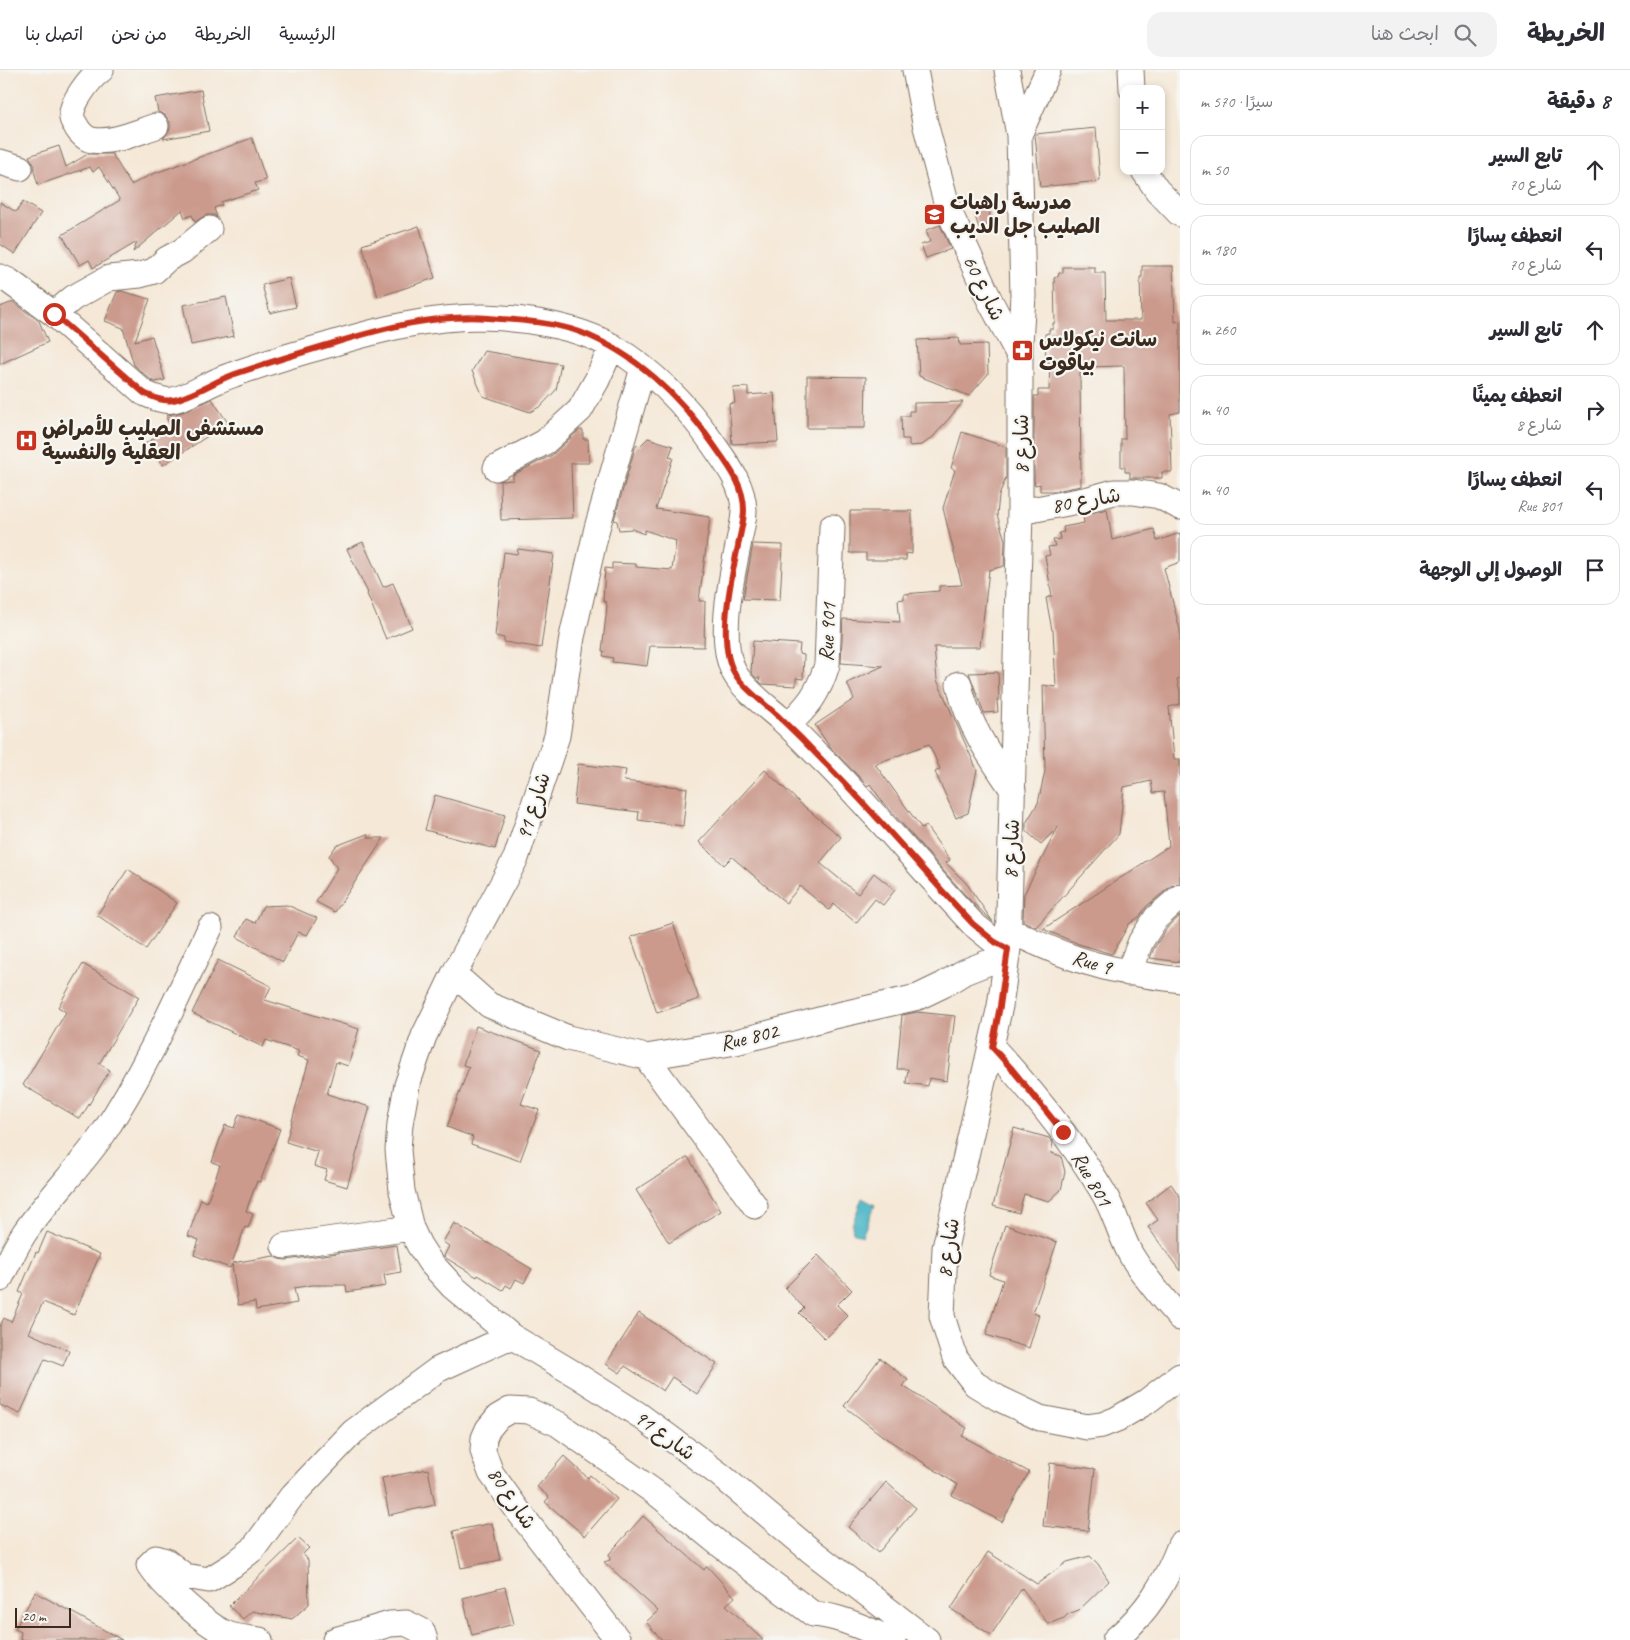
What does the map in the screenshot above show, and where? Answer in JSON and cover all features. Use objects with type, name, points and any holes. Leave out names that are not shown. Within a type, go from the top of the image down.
[{"type":"street","points":[[101,70],[80,93],[73,106],[71,118],[80,132],[89,140],[100,141],[156,126]]},
{"type":"street","name":"شارع 60","points":[[915,70],[925,123],[948,209],[990,301],[1021,359]]},
{"type":"street","name":"شارع 8","points":[[1006,70],[1018,135],[1023,296],[1020,343],[1020,512],[1007,947],[1000,1006],[992,1047],[945,1248],[942,1316],[955,1358],[975,1384],[998,1398],[1040,1418],[1086,1427],[1102,1425],[1117,1419],[1146,1402],[1180,1376]]},
{"type":"street","points":[[1018,135],[1048,70]]},
{"type":"street","points":[[1131,70],[1132,85]]},
{"type":"street","points":[[1147,175],[1157,190],[1180,214]]},
{"type":"street","points":[[54,314],[73,298],[109,278],[140,275],[154,270],[167,259],[182,251],[209,229]]},
{"type":"street","name":"Rue 9","points":[[0,277],[9,281],[54,314],[144,393],[160,400],[171,401],[187,396],[220,379],[268,362],[389,327],[446,318],[485,317],[545,324],[578,332],[612,346],[643,368],[679,400],[706,434],[738,484],[743,500],[744,513],[726,628],[726,651],[729,663],[737,678],[788,725],[848,787],[973,924],[995,942],[1007,947],[1048,948],[1095,965],[1128,973],[1180,980]]},
{"type":"street","points":[[496,468],[545,442],[580,410],[597,380],[612,346]]},
{"type":"street","name":"شارع 91","points":[[643,368],[597,528],[572,636],[557,736],[516,858],[439,1004],[424,1036],[407,1085],[400,1124],[398,1150],[402,1191],[411,1228],[419,1245],[430,1262],[453,1287],[512,1336],[578,1376],[655,1427],[719,1474],[810,1550],[926,1640]]},
{"type":"street","name":"شارع 80","points":[[1020,512],[1089,499],[1114,492],[1133,492],[1159,496],[1180,507]]},
{"type":"street","name":"Rue 901","points":[[788,725],[808,705],[820,686],[826,666],[832,527]]},
{"type":"street","points":[[959,684],[963,704],[969,718],[993,761],[1013,790]]},
{"type":"street","points":[[1128,973],[1140,941],[1156,918],[1180,897]]},
{"type":"street","points":[[0,1279],[25,1233],[103,1134],[126,1097],[152,1050],[210,928]]},
{"type":"street","name":"Rue 802","points":[[454,974],[489,1005],[568,1038],[646,1058],[736,1042],[834,1016],[918,997],[944,985],[964,972],[986,963],[1007,947]]},
{"type":"street","name":"Rue 802","points":[[439,1004],[489,1005]]},
{"type":"street","name":"Rue 801","points":[[992,1047],[1077,1150],[1105,1195],[1131,1255],[1152,1288],[1180,1318]]},
{"type":"street","points":[[646,1058],[755,1206]]},
{"type":"street","points":[[284,1246],[411,1228]]},
{"type":"street","points":[[260,1640],[226,1634],[206,1621],[159,1579],[149,1565],[156,1558],[166,1561],[185,1576],[209,1580],[217,1575],[253,1549],[292,1496],[353,1432],[436,1370],[512,1336]]},
{"type":"street","name":"شارع 80","points":[[618,1640],[519,1512],[492,1473],[483,1451],[484,1438],[488,1429],[498,1417],[510,1410],[529,1411],[558,1424],[660,1496],[846,1640]]},
{"type":"street","points":[[1115,1640],[1135,1623],[1155,1596],[1172,1567],[1180,1545]]},
{"type":"street","points":[[813,1614],[839,1618],[893,1640]]},
{"type":"street","points":[[335,1640],[390,1624],[406,1623],[422,1632],[425,1640]]},
{"type":"water","points":[[862,1198],[875,1205],[862,1236],[853,1232],[852,1225]]},
{"type":"building","points":[[201,90],[209,131],[163,139],[170,129],[170,122],[165,115],[158,112],[155,98]]},
{"type":"building","points":[[1096,128],[1100,181],[1040,187],[1035,134]]},
{"type":"building","points":[[252,138],[266,180],[255,183],[258,190],[221,202],[222,205],[214,208],[217,218],[214,215],[206,215],[195,222],[192,215],[185,218],[182,210],[133,252],[137,242],[93,268],[89,260],[80,265],[62,235],[120,200],[99,167],[93,172],[90,167],[38,185],[34,164],[29,156],[59,146],[66,167],[88,154],[112,154],[131,185],[150,175]]},
{"type":"building","points":[[0,202],[16,212],[23,202],[41,213],[15,254],[0,244]]},
{"type":"building","points":[[987,205],[992,223],[979,228],[973,210]]},
{"type":"building","points":[[940,225],[951,249],[926,258],[921,245],[930,242],[926,230]]},
{"type":"building","points":[[419,226],[435,278],[378,297],[362,245]]},
{"type":"building","points":[[1142,266],[1173,266],[1175,322],[1180,321],[1180,412],[1170,414],[1172,472],[1162,472],[1162,478],[1130,478],[1130,472],[1125,472],[1125,467],[1121,467],[1121,439],[1125,439],[1124,366],[1087,367],[1087,373],[1080,373],[1081,486],[1055,491],[1040,491],[1040,484],[1035,485],[1034,480],[1034,396],[1038,396],[1038,390],[1049,390],[1050,362],[1046,362],[1045,334],[1049,333],[1049,329],[1053,329],[1053,323],[1055,323],[1054,278],[1058,277],[1059,273],[1063,273],[1063,267],[1095,267],[1095,273],[1105,273],[1106,320],[1141,320],[1140,277],[1142,277]]},
{"type":"building","points":[[289,278],[296,307],[270,313],[262,285]]},
{"type":"building","points":[[121,291],[150,299],[135,341],[152,336],[165,380],[152,381],[134,365],[123,328],[105,321],[117,292]]},
{"type":"building","points":[[226,297],[234,336],[191,345],[183,305]]},
{"type":"building","points":[[13,302],[39,321],[48,342],[0,364],[0,307]]},
{"type":"building","points":[[959,338],[960,345],[987,344],[988,374],[969,396],[919,376],[917,340]]},
{"type":"building","points":[[484,351],[561,364],[556,390],[541,406],[530,412],[483,396],[472,371]]},
{"type":"building","points":[[807,376],[866,377],[865,428],[807,428]]},
{"type":"building","points":[[748,387],[748,395],[774,393],[778,442],[732,444],[729,404],[735,403],[733,388]]},
{"type":"building","points":[[212,399],[228,423],[163,465],[155,454],[150,457],[143,445],[172,427],[167,420],[167,415],[183,412]]},
{"type":"building","points":[[963,402],[933,437],[922,445],[909,446],[909,439],[902,439],[901,416],[909,416],[909,411],[914,411],[914,403]]},
{"type":"building","points":[[579,430],[583,430],[583,439],[588,439],[589,463],[571,463],[573,518],[501,520],[500,481],[513,480],[513,475],[552,455]]},
{"type":"building","points":[[962,432],[1006,447],[1006,477],[999,496],[997,515],[1005,540],[1004,566],[989,570],[980,647],[934,647],[937,680],[977,770],[968,813],[956,818],[935,772],[940,769],[929,744],[875,764],[922,829],[926,826],[950,860],[946,863],[967,884],[993,922],[965,895],[882,801],[870,784],[868,786],[829,746],[815,725],[854,699],[847,683],[883,666],[841,663],[843,619],[900,622],[898,600],[904,599],[904,594],[939,591],[939,586],[962,585],[943,508],[955,470],[951,468]]},
{"type":"building","points":[[648,438],[673,446],[669,457],[673,458],[656,509],[710,517],[699,601],[705,601],[704,647],[650,646],[647,666],[612,662],[613,658],[603,656],[604,651],[602,651],[607,606],[606,602],[603,601],[605,568],[612,569],[612,563],[636,564],[636,567],[672,570],[676,541],[645,530],[644,534],[632,529],[619,530],[617,521],[614,520],[635,448]]},
{"type":"building","points":[[1107,509],[1112,540],[1154,529],[1157,541],[1180,533],[1180,562],[1164,568],[1180,630],[1180,678],[1177,679],[1180,691],[1180,704],[1169,707],[1174,759],[1180,759],[1180,883],[1171,886],[1146,907],[1139,917],[1129,924],[1112,954],[1079,944],[1043,929],[1169,846],[1164,792],[1153,793],[1151,781],[1124,787],[1119,834],[1036,927],[1023,921],[1024,894],[1058,827],[1041,844],[1026,831],[1026,823],[1038,803],[1045,771],[1043,685],[1056,687],[1053,630],[1046,598],[1052,596],[1045,556],[1050,555],[1048,547],[1055,546],[1053,540],[1060,539],[1059,533],[1064,532],[1063,527],[1084,523],[1083,515]]},
{"type":"building","points":[[850,511],[912,511],[912,554],[906,553],[906,560],[866,560],[866,553],[850,553]]},
{"type":"building","points":[[363,542],[383,587],[393,583],[412,628],[386,639],[368,593],[347,549]]},
{"type":"building","points":[[753,544],[783,545],[780,600],[743,599]]},
{"type":"building","points":[[518,549],[554,554],[541,648],[504,642],[504,638],[495,636],[504,552],[517,554]]},
{"type":"building","points":[[753,641],[800,644],[799,654],[804,655],[803,679],[796,678],[796,686],[762,684],[759,681],[760,678],[756,678],[751,672]]},
{"type":"building","points":[[998,672],[998,712],[984,713],[969,673]]},
{"type":"building","points":[[578,764],[626,770],[624,781],[687,788],[683,826],[638,820],[639,812],[574,804]]},
{"type":"building","points":[[765,770],[800,803],[841,837],[820,863],[858,894],[874,873],[895,890],[883,905],[875,899],[856,923],[834,904],[829,910],[800,886],[786,903],[732,857],[724,865],[699,842]]},
{"type":"building","points":[[435,795],[505,815],[495,849],[425,830]]},
{"type":"building","points":[[367,834],[369,838],[384,838],[335,912],[316,902],[337,868],[329,856],[336,846]]},
{"type":"building","points":[[128,869],[177,903],[146,949],[97,915]]},
{"type":"building","points":[[287,905],[317,918],[307,935],[298,932],[283,962],[237,937],[246,919],[255,923],[263,906]]},
{"type":"building","points":[[1180,916],[1180,962],[1150,958],[1167,928]]},
{"type":"building","points":[[673,923],[699,999],[657,1013],[631,937]]},
{"type":"building","points":[[218,960],[271,986],[265,1000],[359,1029],[348,1066],[336,1062],[327,1094],[370,1107],[347,1187],[324,1180],[327,1170],[314,1166],[318,1152],[286,1142],[309,1060],[297,1056],[299,1051],[266,1040],[263,1047],[192,1013]]},
{"type":"building","points":[[83,964],[139,997],[99,1064],[110,1070],[80,1119],[23,1085],[66,1012],[58,1007]]},
{"type":"building","points":[[917,1012],[955,1016],[947,1081],[929,1078],[928,1086],[906,1083],[908,1069],[897,1069],[902,1015]]},
{"type":"building","points":[[476,1026],[541,1050],[521,1104],[539,1110],[520,1161],[471,1144],[473,1137],[447,1127],[469,1067],[463,1065]]},
{"type":"building","points":[[239,1114],[280,1129],[260,1182],[257,1181],[246,1211],[253,1214],[248,1228],[245,1227],[232,1263],[274,1256],[286,1260],[397,1245],[401,1272],[384,1275],[386,1286],[347,1292],[346,1285],[312,1285],[294,1288],[297,1303],[256,1310],[255,1302],[238,1305],[232,1264],[230,1268],[194,1255],[199,1240],[188,1236],[201,1199],[207,1202],[220,1165],[212,1162],[225,1125],[234,1128]]},
{"type":"building","points":[[1014,1128],[1049,1138],[1053,1143],[1051,1153],[1061,1156],[1065,1172],[1061,1190],[1049,1201],[1024,1194],[1019,1213],[993,1206]]},
{"type":"building","points":[[688,1157],[721,1211],[669,1243],[636,1190]]},
{"type":"building","points":[[1171,1184],[1180,1197],[1180,1271],[1148,1227],[1158,1220],[1146,1203]]},
{"type":"building","points":[[454,1223],[532,1269],[524,1283],[516,1279],[511,1288],[506,1285],[503,1290],[446,1258],[444,1256],[449,1246],[443,1242]]},
{"type":"building","points":[[1005,1225],[1057,1242],[1033,1313],[1039,1315],[1029,1348],[986,1335],[1003,1280],[989,1275]]},
{"type":"building","points":[[47,1232],[100,1254],[74,1315],[43,1302],[29,1333],[69,1351],[63,1366],[45,1359],[20,1414],[0,1405],[0,1326],[4,1318],[11,1322],[23,1294],[19,1292],[36,1252],[38,1253]]},
{"type":"building","points":[[818,1255],[852,1290],[837,1305],[848,1316],[825,1339],[799,1313],[804,1308],[785,1288]]},
{"type":"building","points":[[639,1313],[717,1364],[697,1394],[672,1377],[663,1391],[625,1366],[620,1373],[606,1364]]},
{"type":"building","points":[[880,1358],[908,1380],[903,1386],[967,1428],[962,1436],[1029,1472],[1002,1522],[952,1495],[958,1485],[884,1437],[844,1406]]},
{"type":"building","points":[[564,1456],[588,1478],[590,1475],[617,1499],[585,1536],[545,1502],[549,1497],[537,1487]]},
{"type":"building","points":[[1050,1463],[1095,1469],[1088,1531],[1043,1526]]},
{"type":"building","points":[[428,1469],[435,1505],[389,1515],[382,1478]]},
{"type":"building","points":[[886,1482],[916,1508],[878,1553],[848,1527]]},
{"type":"building","points":[[643,1516],[704,1570],[707,1566],[735,1597],[726,1605],[763,1640],[662,1640],[646,1622],[658,1611],[604,1562],[610,1560],[609,1554]]},
{"type":"building","points":[[492,1523],[500,1560],[461,1568],[453,1531]]},
{"type":"building","points":[[298,1538],[309,1548],[303,1554],[308,1560],[309,1604],[292,1619],[252,1611],[243,1619],[229,1606]]},
{"type":"building","points":[[988,1552],[1037,1584],[1067,1562],[1090,1556],[1098,1564],[1109,1581],[1079,1610],[1048,1624],[1022,1588],[991,1635],[951,1609]]},
{"type":"building","points":[[505,1587],[514,1624],[472,1635],[463,1598]]},
{"type":"building","points":[[35,1592],[122,1640],[20,1640],[21,1632],[15,1629]]},
{"type":"place","name":"مدرسة راهبات الصليب جل الديب","points":[[934,214]]},
{"type":"place","name":"سانت نيكولاس بياقوت","points":[[1023,351]]},
{"type":"place","name":"مستشفى الصليب للأمراض العقلية والنفسية","points":[[26,440]]},
{"type":"route","points":[[54,314],[144,393],[160,400],[171,401],[187,396],[220,379],[268,362],[389,327],[446,318],[485,317],[514,320],[545,324],[578,332],[612,346],[643,368],[679,400],[706,434],[738,484],[743,500],[744,513],[734,567],[726,628],[726,651],[729,663],[737,678],[788,725],[843,781],[929,878],[973,924],[995,942],[1008,949],[992,1047],[1063,1132]]}]
